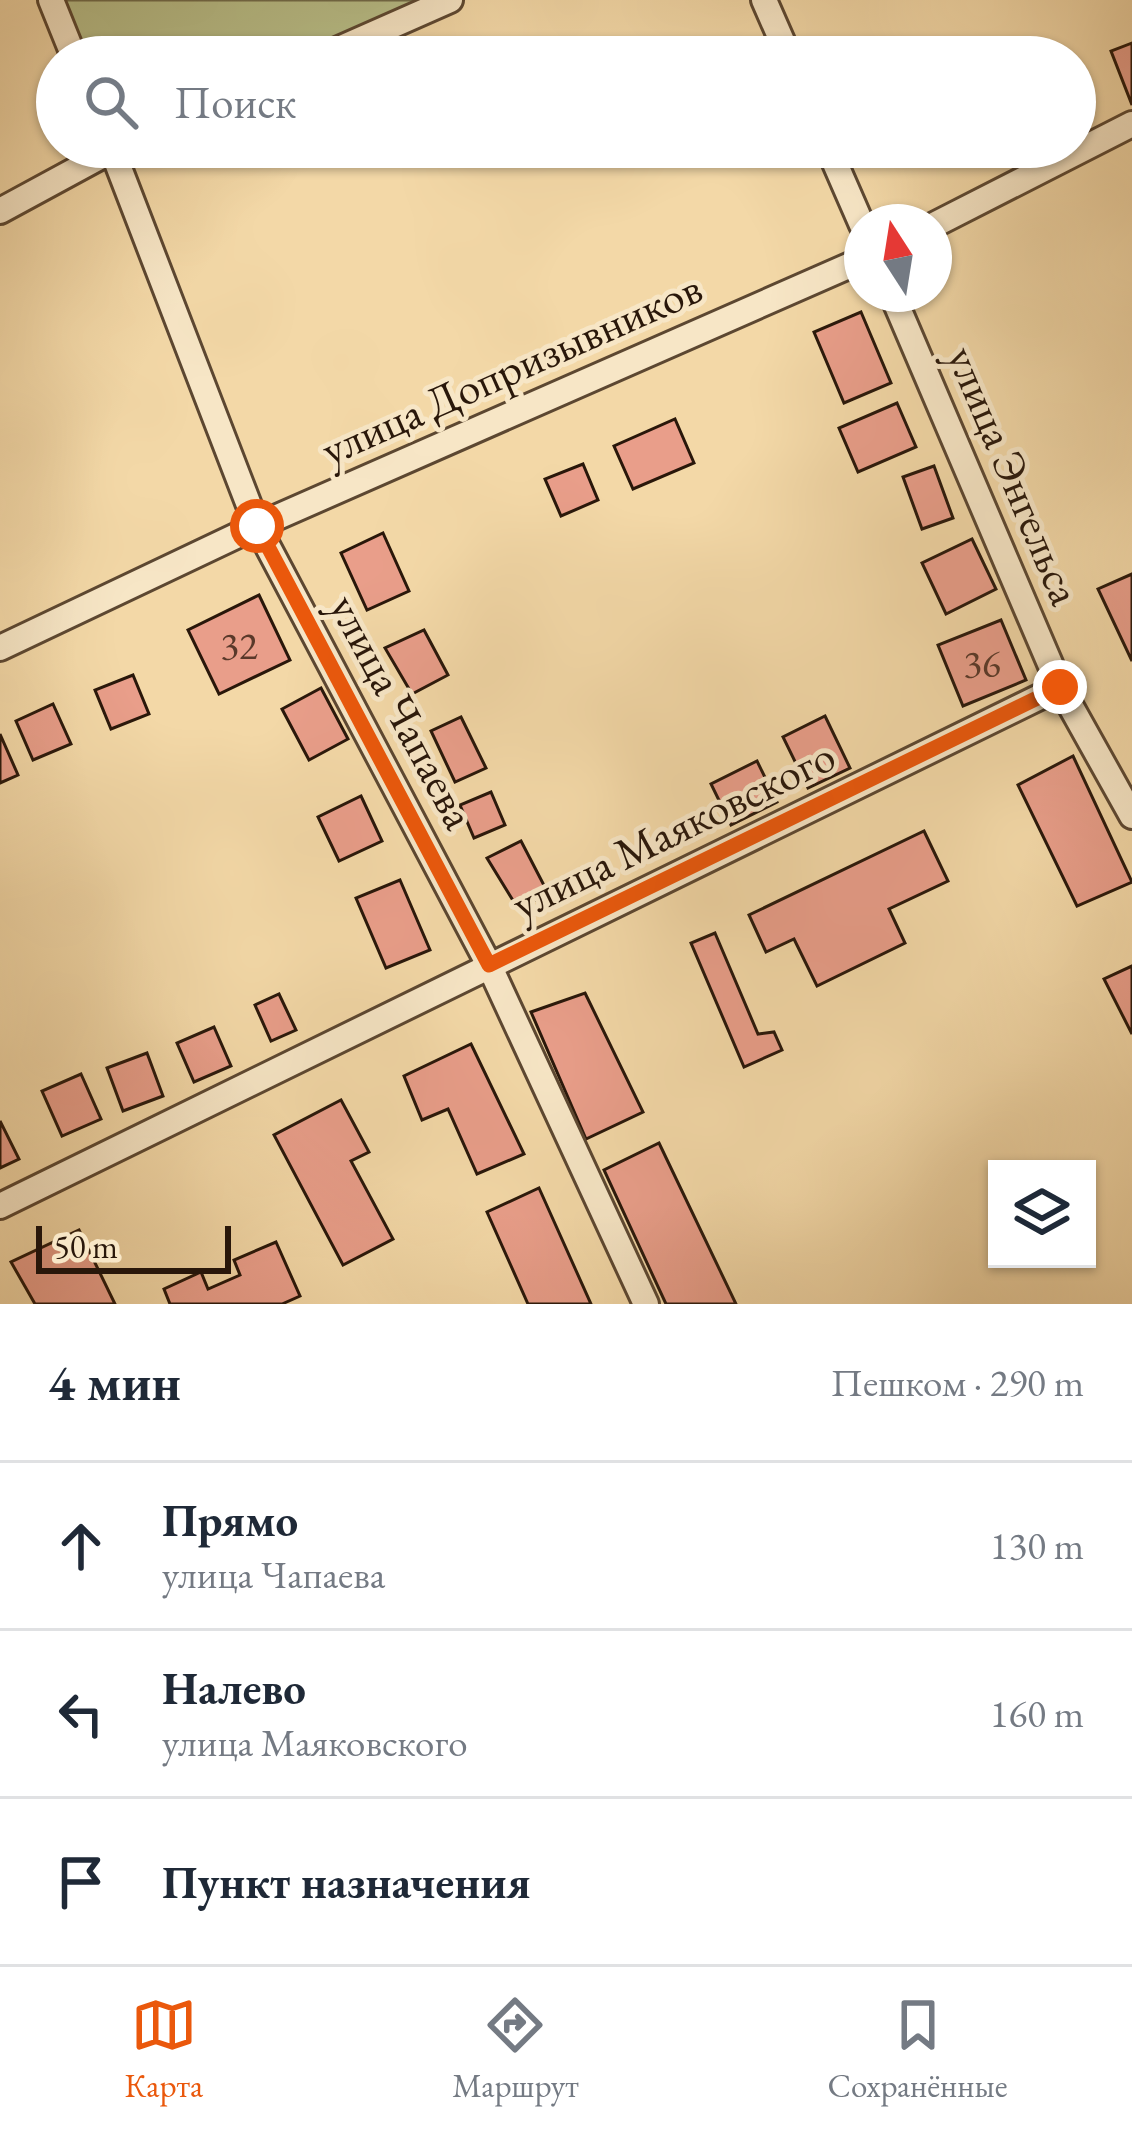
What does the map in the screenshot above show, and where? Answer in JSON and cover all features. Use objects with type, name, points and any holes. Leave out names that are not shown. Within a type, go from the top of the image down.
[{"type":"street","points":[[51,0],[66,36]]},
{"type":"street","points":[[369,36],[450,0]]},
{"type":"street","points":[[764,0],[780,36]]},
{"type":"street","points":[[1096,142],[1132,124]]},
{"type":"street","points":[[0,211],[78,168]]},
{"type":"street","name":"улица Чапаева","points":[[122,168],[257,526],[489,965],[646,1304]]},
{"type":"street","points":[[837,168],[853,204]]},
{"type":"street","points":[[952,216],[1046,168]]},
{"type":"street","name":"улица Допризывников","points":[[0,648],[257,526],[844,268]]},
{"type":"street","name":"улица Энгельса","points":[[900,312],[1060,687],[1132,816]]},
{"type":"street","name":"улица Маяковского","points":[[0,1206],[1060,687]]},
{"type":"green space","points":[[51,0],[451,0],[370,36],[66,36]]},
{"type":"building","points":[[1132,43],[1132,105],[1111,51]]},
{"type":"building","points":[[861,312],[891,383],[844,403],[814,332]]},
{"type":"building","points":[[897,403],[916,447],[858,472],[839,428]]},
{"type":"building","points":[[675,419],[694,463],[633,489],[614,446]]},
{"type":"building","points":[[583,464],[598,500],[561,516],[545,479]]},
{"type":"building","points":[[934,466],[953,518],[922,529],[903,477]]},
{"type":"building","points":[[383,533],[409,591],[367,610],[341,553]]},
{"type":"building","points":[[972,539],[996,589],[946,614],[922,563]]},
{"type":"building","points":[[1132,574],[1132,661],[1098,589]]},
{"type":"building","points":[[259,595],[290,660],[219,694],[188,630]]},
{"type":"building","points":[[1001,620],[1026,680],[963,706],[938,645]]},
{"type":"building","points":[[424,630],[448,675],[412,694],[385,648]]},
{"type":"building","points":[[133,675],[149,714],[111,729],[95,690]]},
{"type":"building","points":[[321,688],[348,739],[309,760],[282,709]]},
{"type":"building","points":[[53,704],[71,744],[33,760],[16,721]]},
{"type":"building","points":[[825,716],[850,768],[808,788],[783,737]]},
{"type":"building","points":[[461,717],[486,768],[455,782],[431,731]]},
{"type":"building","points":[[0,734],[18,775],[0,783]]},
{"type":"building","points":[[1073,756],[1132,882],[1077,906],[1018,785]]},
{"type":"building","points":[[757,761],[777,802],[731,825],[711,784]]},
{"type":"building","points":[[491,792],[505,825],[474,838],[460,805]]},
{"type":"building","points":[[361,796],[382,841],[339,861],[318,817]]},
{"type":"building","points":[[924,831],[948,881],[889,909],[905,943],[817,986],[794,939],[766,952],[749,915]]},
{"type":"building","points":[[521,841],[549,895],[517,907],[487,858]]},
{"type":"building","points":[[400,880],[430,950],[386,968],[356,898]]},
{"type":"building","points":[[715,933],[758,1034],[774,1032],[782,1050],[744,1067],[691,943]]},
{"type":"building","points":[[1132,966],[1132,1034],[1104,979]]},
{"type":"building","points":[[585,993],[643,1112],[586,1139],[531,1012]]},
{"type":"building","points":[[279,994],[296,1030],[271,1041],[255,1005]]},
{"type":"building","points":[[214,1027],[231,1066],[194,1082],[177,1043]]},
{"type":"building","points":[[471,1044],[524,1154],[477,1174],[448,1109],[422,1120],[404,1076]]},
{"type":"building","points":[[147,1053],[163,1096],[123,1111],[107,1068]]},
{"type":"building","points":[[81,1074],[101,1119],[62,1136],[42,1091]]},
{"type":"building","points":[[341,1100],[369,1152],[351,1161],[393,1239],[343,1265],[274,1135]]},
{"type":"building","points":[[0,1121],[19,1159],[0,1168]]},
{"type":"building","points":[[659,1143],[736,1304],[666,1304],[604,1170]]},
{"type":"building","points":[[539,1188],[591,1304],[528,1304],[487,1212]]},
{"type":"building","points":[[79,1230],[115,1304],[35,1304],[11,1262]]},
{"type":"building","points":[[276,1242],[300,1296],[282,1304],[170,1304],[164,1289],[201,1272],[208,1289],[240,1275],[234,1260]]},
{"type":"route","points":[[257,526],[489,965],[1060,687]]}]
